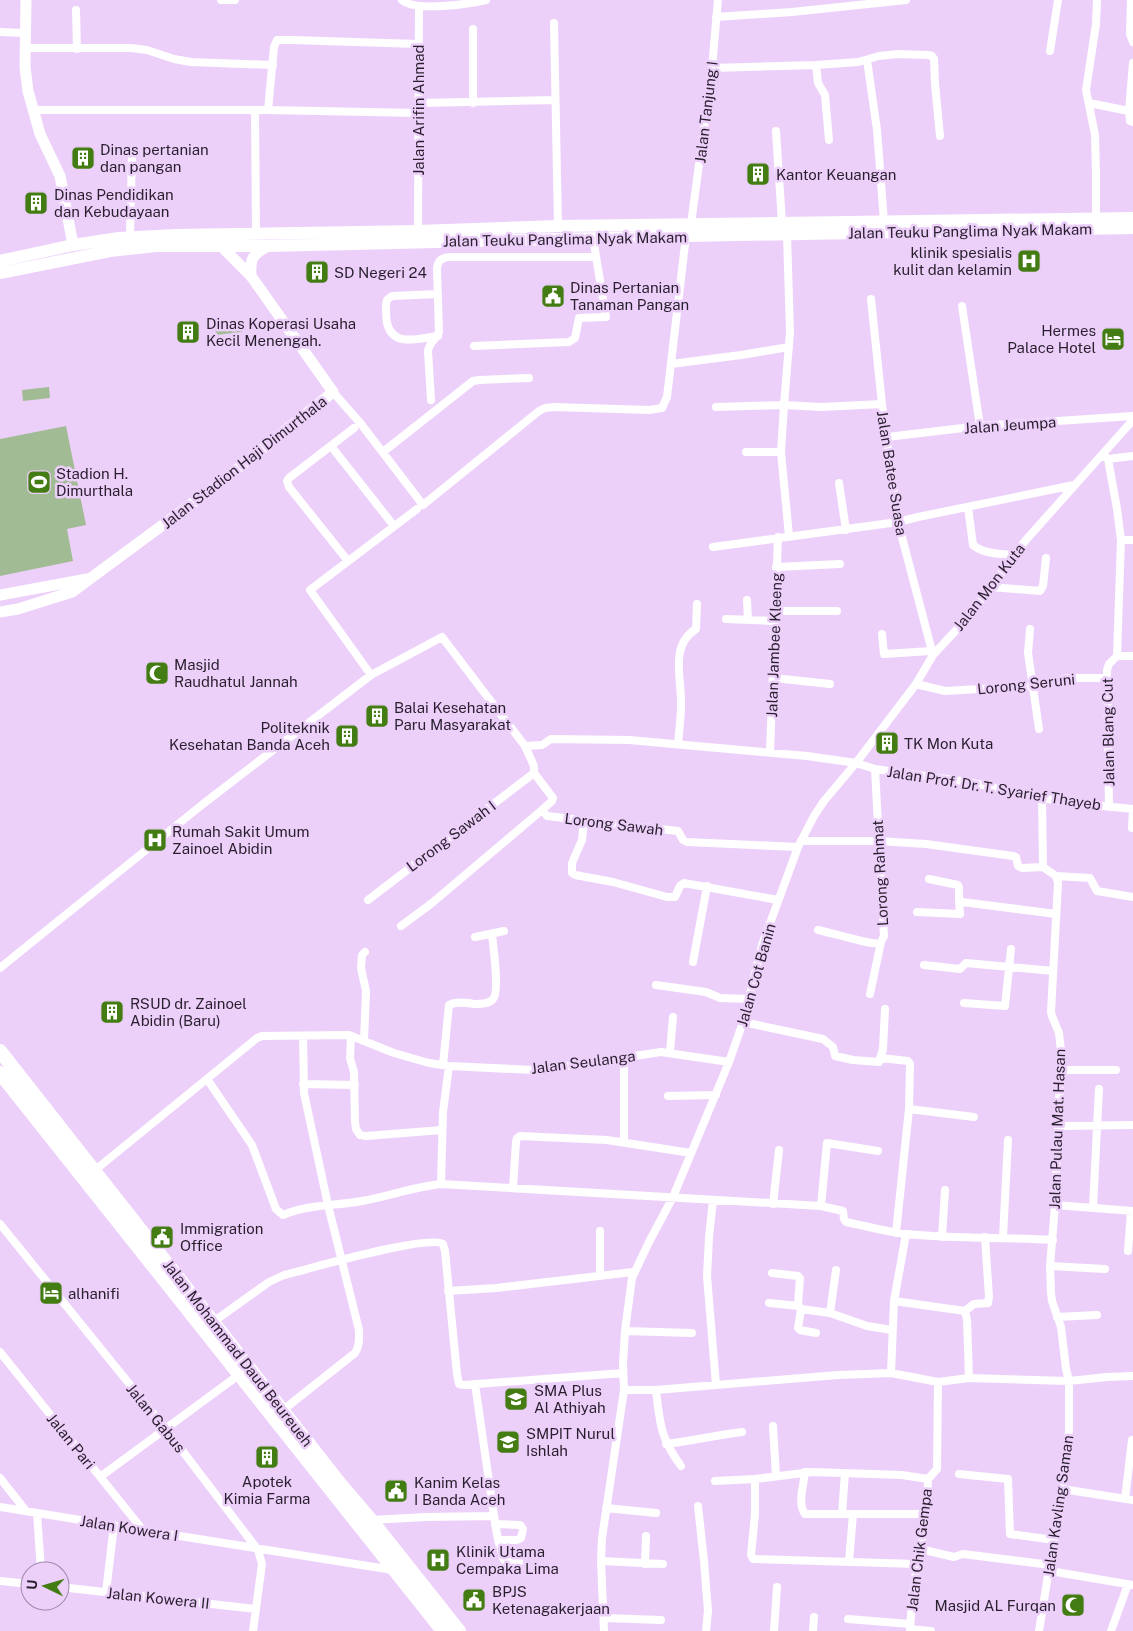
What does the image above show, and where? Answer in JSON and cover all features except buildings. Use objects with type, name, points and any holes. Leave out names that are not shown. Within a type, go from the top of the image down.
[{"type":"highway","name":"Jalan Mohammad Daud Beureueh","points":[[2,1064],[94,1171],[341,1485],[459,1631]]},
{"type":"highway","name":"Jalan Mohammad Daud Beureueh","points":[[2,1064],[141,1252],[444,1631]]},
{"type":"main road","name":"Jalan Teuku Panglima Nyak Makam","points":[[0,261],[73,245],[130,237],[230,233],[689,230],[1096,224],[1133,218]]},
{"type":"main road","name":"Jalan Teuku Panglima Nyak Makam","points":[[784,229],[884,222],[1096,224],[1133,228]]},
{"type":"main road","name":"Jalan Teuku Panglima Nyak Makam","points":[[0,273],[126,248],[156,246],[268,246],[567,230],[593,238],[689,230]]},
{"type":"street","points":[[26,0],[26,79],[32,110],[40,134],[60,176],[73,245]]},
{"type":"street","points":[[221,0],[235,0]]},
{"type":"street","points":[[402,0],[419,7],[447,2],[486,0]]},
{"type":"street","name":"Jalan Tanjung I","points":[[383,452],[423,505],[545,408],[649,410],[662,408],[667,397],[712,68],[718,0]]},
{"type":"street","points":[[716,17],[906,0]]},
{"type":"street","points":[[1050,51],[1058,0]]},
{"type":"street","points":[[1096,224],[1095,135],[1086,90],[1096,24],[1097,0]]},
{"type":"street","points":[[1130,0],[1130,34],[1133,42]]},
{"type":"street","name":"Jalan Arifin Ahmad","points":[[418,231],[419,7]]},
{"type":"street","points":[[76,10],[77,49]]},
{"type":"street","points":[[554,23],[554,100],[567,230]]},
{"type":"street","points":[[473,29],[473,102]]},
{"type":"street","points":[[0,32],[25,33]]},
{"type":"street","points":[[268,110],[274,47],[278,40],[418,44]]},
{"type":"street","points":[[25,48],[132,48],[191,62],[273,65]]},
{"type":"street","points":[[712,68],[816,65],[867,60],[879,56],[898,54],[928,54],[933,57],[934,62],[940,136]]},
{"type":"street","points":[[867,60],[877,130],[884,222]]},
{"type":"street","points":[[1133,64],[1129,111],[1130,120],[1133,122]]},
{"type":"street","points":[[816,65],[818,83],[825,95],[829,140]]},
{"type":"street","points":[[419,103],[554,100]]},
{"type":"street","points":[[1088,103],[1129,111]]},
{"type":"street","points":[[32,110],[268,110],[418,113]]},
{"type":"street","points":[[255,111],[256,234]]},
{"type":"street","points":[[776,131],[790,316],[782,452],[789,536]]},
{"type":"street","points":[[130,237],[132,154]]},
{"type":"street","points":[[474,346],[569,342],[575,338],[579,318],[606,317],[593,238]]},
{"type":"street","name":"Jalan Stadion Haji Dimurthala","points":[[0,612],[18,609],[72,592],[165,525],[333,392],[251,276],[221,246]]},
{"type":"street","points":[[251,276],[253,256],[268,246]]},
{"type":"street","points":[[431,400],[428,351],[430,344],[438,336],[437,269],[438,263],[442,258],[596,257]]},
{"type":"street","points":[[438,294],[392,296],[387,300],[386,306],[388,328],[397,339],[406,340],[438,336]]},
{"type":"street","points":[[871,300],[882,404]]},
{"type":"street","points":[[962,306],[980,426]]},
{"type":"street","points":[[671,364],[741,356],[788,347]]},
{"type":"street","points":[[333,392],[383,452],[473,381],[529,378]]},
{"type":"street","name":"Jalan Batee Suasa","points":[[716,407],[784,404],[821,407],[882,404],[898,522],[932,653]]},
{"type":"street","name":"Jalan Jeumpa","points":[[886,437],[980,426],[1133,416]]},
{"type":"street","name":"Jalan Mon Kuta","points":[[856,763],[916,684],[932,653],[971,614],[1015,555],[1074,485],[1105,457],[1133,420]]},
{"type":"street","points":[[348,561],[288,486],[287,482],[289,478],[354,428]]},
{"type":"street","points":[[331,446],[394,526]]},
{"type":"street","points":[[746,452],[782,452]]},
{"type":"street","points":[[1105,457],[1133,456]]},
{"type":"street","name":"Jalan Blang Cut","points":[[1105,457],[1115,493],[1121,540],[1117,656],[1109,664],[1107,670],[1108,807]]},
{"type":"street","points":[[840,483],[846,530]]},
{"type":"street","points":[[713,547],[898,522],[1074,485]]},
{"type":"street","points":[[968,507],[973,545],[983,551],[1015,555]]},
{"type":"street","points":[[0,968],[203,804],[371,675],[310,590],[416,509]]},
{"type":"street","name":"Jalan Jambee Kleeng","points":[[770,752],[778,537]]},
{"type":"street","points":[[1121,540],[1133,540]]},
{"type":"street","points":[[991,587],[1040,591],[1043,586],[1046,558]]},
{"type":"street","points":[[776,568],[840,564]]},
{"type":"street","name":"Jalan Stadion Haji Dimurthala","points":[[0,595],[88,579]]},
{"type":"street","points":[[15,592],[18,609]]},
{"type":"street","points":[[747,600],[748,620]]},
{"type":"street","points":[[678,744],[681,703],[678,656],[688,634],[696,629],[697,604]]},
{"type":"street","points":[[774,611],[837,611]]},
{"type":"street","points":[[726,619],[774,621]]},
{"type":"street","points":[[1030,629],[1028,654],[1039,729]]},
{"type":"street","points":[[882,634],[884,654],[932,653]]},
{"type":"street","name":"Lorong Sawah","points":[[371,675],[442,636],[525,746],[534,766],[534,773],[553,798],[542,810],[547,816],[678,831],[683,840],[687,842],[799,844]]},
{"type":"street","points":[[1117,656],[1133,656]]},
{"type":"street","points":[[774,678],[830,684]]},
{"type":"street","name":"Lorong Seruni","points":[[916,684],[945,691],[1033,686],[1069,678],[1107,678]]},
{"type":"street","name":"Jalan Prof. Dr. T. Syarief Thayeb","points":[[525,746],[542,745],[551,739],[629,740],[770,752],[826,758],[856,763],[875,769],[968,782],[1063,802],[1133,809]]},
{"type":"street","name":"Jalan Cot Banin","points":[[604,1631],[601,1561],[606,1508],[624,1390],[625,1331],[633,1272],[674,1197],[729,1062],[743,1022],[762,945],[799,844],[824,801],[856,763]]},
{"type":"street","name":"Lorong Rahmat","points":[[818,930],[873,944],[881,942],[884,936],[875,769]]},
{"type":"street","name":"Lorong Sawah I","points":[[368,900],[534,773]]},
{"type":"street","points":[[1042,798],[1042,866]]},
{"type":"street","points":[[1132,828],[1133,809]]},
{"type":"street","points":[[401,926],[432,903],[542,810]]},
{"type":"street","points":[[584,820],[582,840],[572,867],[572,873],[575,875],[613,882],[672,898],[677,894],[682,884],[708,886],[778,900]]},
{"type":"street","points":[[799,844],[878,842],[926,844],[1013,856],[1016,857],[1018,866],[1022,868],[1042,866],[1056,876],[1090,878],[1097,891],[1133,897]]},
{"type":"street","name":"Jalan Pulau Mat. Hasan","points":[[1056,876],[1058,883],[1051,1012],[1060,1033],[1061,1070],[1055,1205],[1050,1266],[1052,1301],[1061,1327],[1066,1369],[1070,1381]]},
{"type":"street","points":[[917,912],[960,914],[960,888],[958,885],[929,879]]},
{"type":"street","points":[[693,962],[708,886]]},
{"type":"street","points":[[959,899],[965,903],[1056,914]]},
{"type":"street","points":[[475,937],[504,931]]},
{"type":"street","points":[[441,1184],[449,1005],[454,1003],[486,1003],[494,998],[496,976],[492,934]]},
{"type":"street","points":[[870,994],[881,942]]},
{"type":"street","points":[[964,1003],[1005,1006],[1011,949]]},
{"type":"street","points":[[364,1041],[366,991],[361,968],[362,955],[365,952]]},
{"type":"street","points":[[924,965],[960,969],[966,963],[1053,971]]},
{"type":"street","points":[[656,985],[706,992],[720,998],[749,999]]},
{"type":"street","points":[[743,1022],[823,1039],[830,1043],[835,1056],[865,1062],[879,1062],[883,1049],[885,1009]]},
{"type":"street","points":[[670,1052],[673,1017]]},
{"type":"street","points":[[94,1171],[257,1038],[268,1036],[351,1036],[350,1058],[354,1072],[355,1122],[356,1129],[360,1135],[442,1130]]},
{"type":"street","points":[[282,1410],[355,1353],[358,1347],[359,1330],[328,1205],[303,1084],[303,1036]]},
{"type":"street","name":"Jalan Seulanga","points":[[351,1036],[400,1055],[446,1065],[534,1070],[558,1069],[661,1052],[729,1062]]},
{"type":"street","points":[[624,1058],[624,1143]]},
{"type":"street","points":[[881,1058],[908,1061],[910,1064],[909,1110],[896,1233]]},
{"type":"street","points":[[1061,1070],[1116,1070]]},
{"type":"street","points":[[208,1078],[252,1145],[276,1208],[283,1216],[293,1211],[364,1201],[441,1184],[821,1206],[843,1211],[846,1222],[896,1233],[962,1238],[1003,1237],[1053,1240]]},
{"type":"street","points":[[303,1084],[355,1085]]},
{"type":"street","points":[[1093,1207],[1099,1089]]},
{"type":"street","points":[[668,1096],[716,1095]]},
{"type":"street","points":[[909,1110],[974,1117]]},
{"type":"street","points":[[1058,1126],[1133,1126]]},
{"type":"street","points":[[513,1188],[516,1142],[520,1136],[607,1140],[691,1153]]},
{"type":"street","points":[[1003,1237],[1008,1140]]},
{"type":"street","points":[[821,1206],[827,1143],[878,1151]]},
{"type":"street","points":[[773,1204],[779,1150]]},
{"type":"street","points":[[942,1237],[946,1190]]},
{"type":"street","points":[[713,1200],[707,1270],[716,1384]]},
{"type":"street","points":[[1055,1205],[1132,1211],[1128,1252]]},
{"type":"street","name":"Jalan Gabus","points":[[0,1224],[165,1428],[258,1550]]},
{"type":"street","points":[[600,1231],[600,1276]]},
{"type":"street","points":[[891,1373],[894,1301],[906,1234]]},
{"type":"street","points":[[894,1301],[965,1311],[974,1304],[988,1303],[985,1237]]},
{"type":"street","points":[[213,1322],[269,1282],[284,1275],[400,1246],[439,1242],[445,1247],[458,1382],[461,1385],[624,1373]]},
{"type":"street","points":[[1050,1266],[1105,1268]]},
{"type":"street","points":[[830,1312],[836,1270]]},
{"type":"street","points":[[448,1291],[496,1288],[633,1272]]},
{"type":"street","points":[[772,1273],[798,1276],[800,1278],[798,1328],[816,1333]]},
{"type":"street","points":[[769,1303],[830,1312],[867,1326],[892,1330]]},
{"type":"street","points":[[965,1311],[969,1378]]},
{"type":"street","points":[[1058,1317],[1097,1315]]},
{"type":"street","points":[[625,1331],[692,1333]]},
{"type":"street","name":"Jalan Pari","points":[[0,1352],[142,1529]]},
{"type":"street","points":[[624,1390],[656,1390],[838,1375],[891,1373],[938,1382],[969,1378],[1070,1381],[1133,1376]]},
{"type":"street","points":[[100,1477],[240,1374]]},
{"type":"street","name":"Jalan Kavling Saman","points":[[1039,1631],[1062,1489],[1069,1430],[1070,1381]]},
{"type":"street","name":"Jalan Chik Gempa","points":[[910,1628],[916,1564],[927,1514],[928,1479],[937,1469],[938,1382]]},
{"type":"street","points":[[475,1384],[500,1551],[506,1562],[519,1562]]},
{"type":"street","points":[[656,1390],[660,1424],[666,1444],[681,1466]]},
{"type":"street","points":[[773,1426],[776,1476]]},
{"type":"street","points":[[666,1444],[698,1440],[707,1436],[742,1432]]},
{"type":"street","points":[[1062,1489],[1129,1500],[1132,1440]]},
{"type":"street","points":[[715,1481],[755,1479],[805,1472],[902,1475],[928,1479]]},
{"type":"street","points":[[805,1472],[801,1506],[802,1512],[805,1514],[927,1514]]},
{"type":"street","points":[[842,1514],[845,1473]]},
{"type":"street","points":[[959,1474],[1008,1480],[1010,1534],[1054,1540]]},
{"type":"street","points":[[0,1478],[26,1511]]},
{"type":"street","points":[[755,1479],[755,1514],[751,1555],[753,1559],[916,1564]]},
{"type":"street","points":[[698,1506],[708,1611],[706,1631]]},
{"type":"street","name":"Jalan Kowera I","points":[[0,1507],[142,1529],[258,1550],[395,1570]]},
{"type":"street","points":[[606,1508],[656,1513]]},
{"type":"street","points":[[37,1513],[40,1561]]},
{"type":"street","points":[[849,1562],[853,1514]]},
{"type":"street","points":[[371,1520],[426,1517],[495,1520],[517,1525],[523,1529],[519,1539],[498,1540]]},
{"type":"street","points":[[106,1592],[114,1525]]},
{"type":"street","points":[[645,1564],[646,1536]]},
{"type":"street","points":[[920,1549],[954,1557],[963,1554],[1050,1568],[1130,1584],[1111,1631]]},
{"type":"street","points":[[253,1631],[262,1564],[258,1550]]},
{"type":"street","points":[[601,1561],[663,1564]]},
{"type":"street","points":[[0,1581],[20,1583]]},
{"type":"street","points":[[774,1631],[777,1587]]},
{"type":"street","name":"Jalan Kowera II","points":[[70,1588],[256,1610]]},
{"type":"street","points":[[813,1631],[814,1617]]},
{"type":"street","points":[[604,1618],[661,1620]]},
{"type":"street","points":[[848,1619],[931,1631]]},
{"type":"green space","points":[[241,321],[242,332],[216,335],[215,324]]},
{"type":"green space","points":[[49,387],[50,398],[23,401],[22,390]]},
{"type":"green space","name":"Stadion H. Dimurthala","points":[[66,426],[86,525],[67,529],[73,561],[0,576],[0,439]]},
{"type":"place","name":"Dinas pertanian dan pangan","points":[[83,158]]},
{"type":"place","name":"Kantor Keuangan","points":[[758,174]]},
{"type":"place","name":"Dinas Pendidikan dan Kebudayaan","points":[[36,203]]},
{"type":"place","name":"klinik spesialis kulit dan kelamin","points":[[1029,261]]},
{"type":"place","name":"SD Negeri 24","points":[[317,272]]},
{"type":"place","name":"Dinas Pertanian Tanaman Pangan","points":[[553,296]]},
{"type":"place","name":"Dinas Koperasi Usaha Kecil Menengah.","points":[[188,332]]},
{"type":"place","name":"Hermes Palace Hotel","points":[[1113,339]]},
{"type":"place","name":"Stadion H. Dimurthala","points":[[39,482]]},
{"type":"place","name":"Masjid Raudhatul Jannah","points":[[157,673]]},
{"type":"place","name":"Balai Kesehatan Paru Masyarakat","points":[[377,716]]},
{"type":"place","name":"Politeknik Kesehatan Banda Aceh","points":[[347,736]]},
{"type":"place","name":"TK Mon Kuta","points":[[887,743]]},
{"type":"place","name":"Rumah Sakit Umum Zainoel Abidin","points":[[155,840]]},
{"type":"place","name":"RSUD dr. Zainoel Abidin (Baru)","points":[[112,1012]]},
{"type":"place","name":"Immigration Office","points":[[162,1237]]},
{"type":"place","name":"alhanifi","points":[[51,1293]]},
{"type":"place","name":"SMA Plus Al Athiyah","points":[[516,1399]]},
{"type":"place","name":"SMPIT Nurul Ishlah","points":[[508,1442]]},
{"type":"place","name":"Apotek Kimia Farma","points":[[267,1457]]},
{"type":"place","name":"Kanim Kelas I Banda Aceh","points":[[396,1491]]},
{"type":"place","name":"Klinik Utama Cempaka Lima","points":[[438,1560]]},
{"type":"place","name":"BPJS Ketenagakerjaan","points":[[474,1600]]},
{"type":"place","name":"Masjid AL Furqan","points":[[1073,1605]]}]
